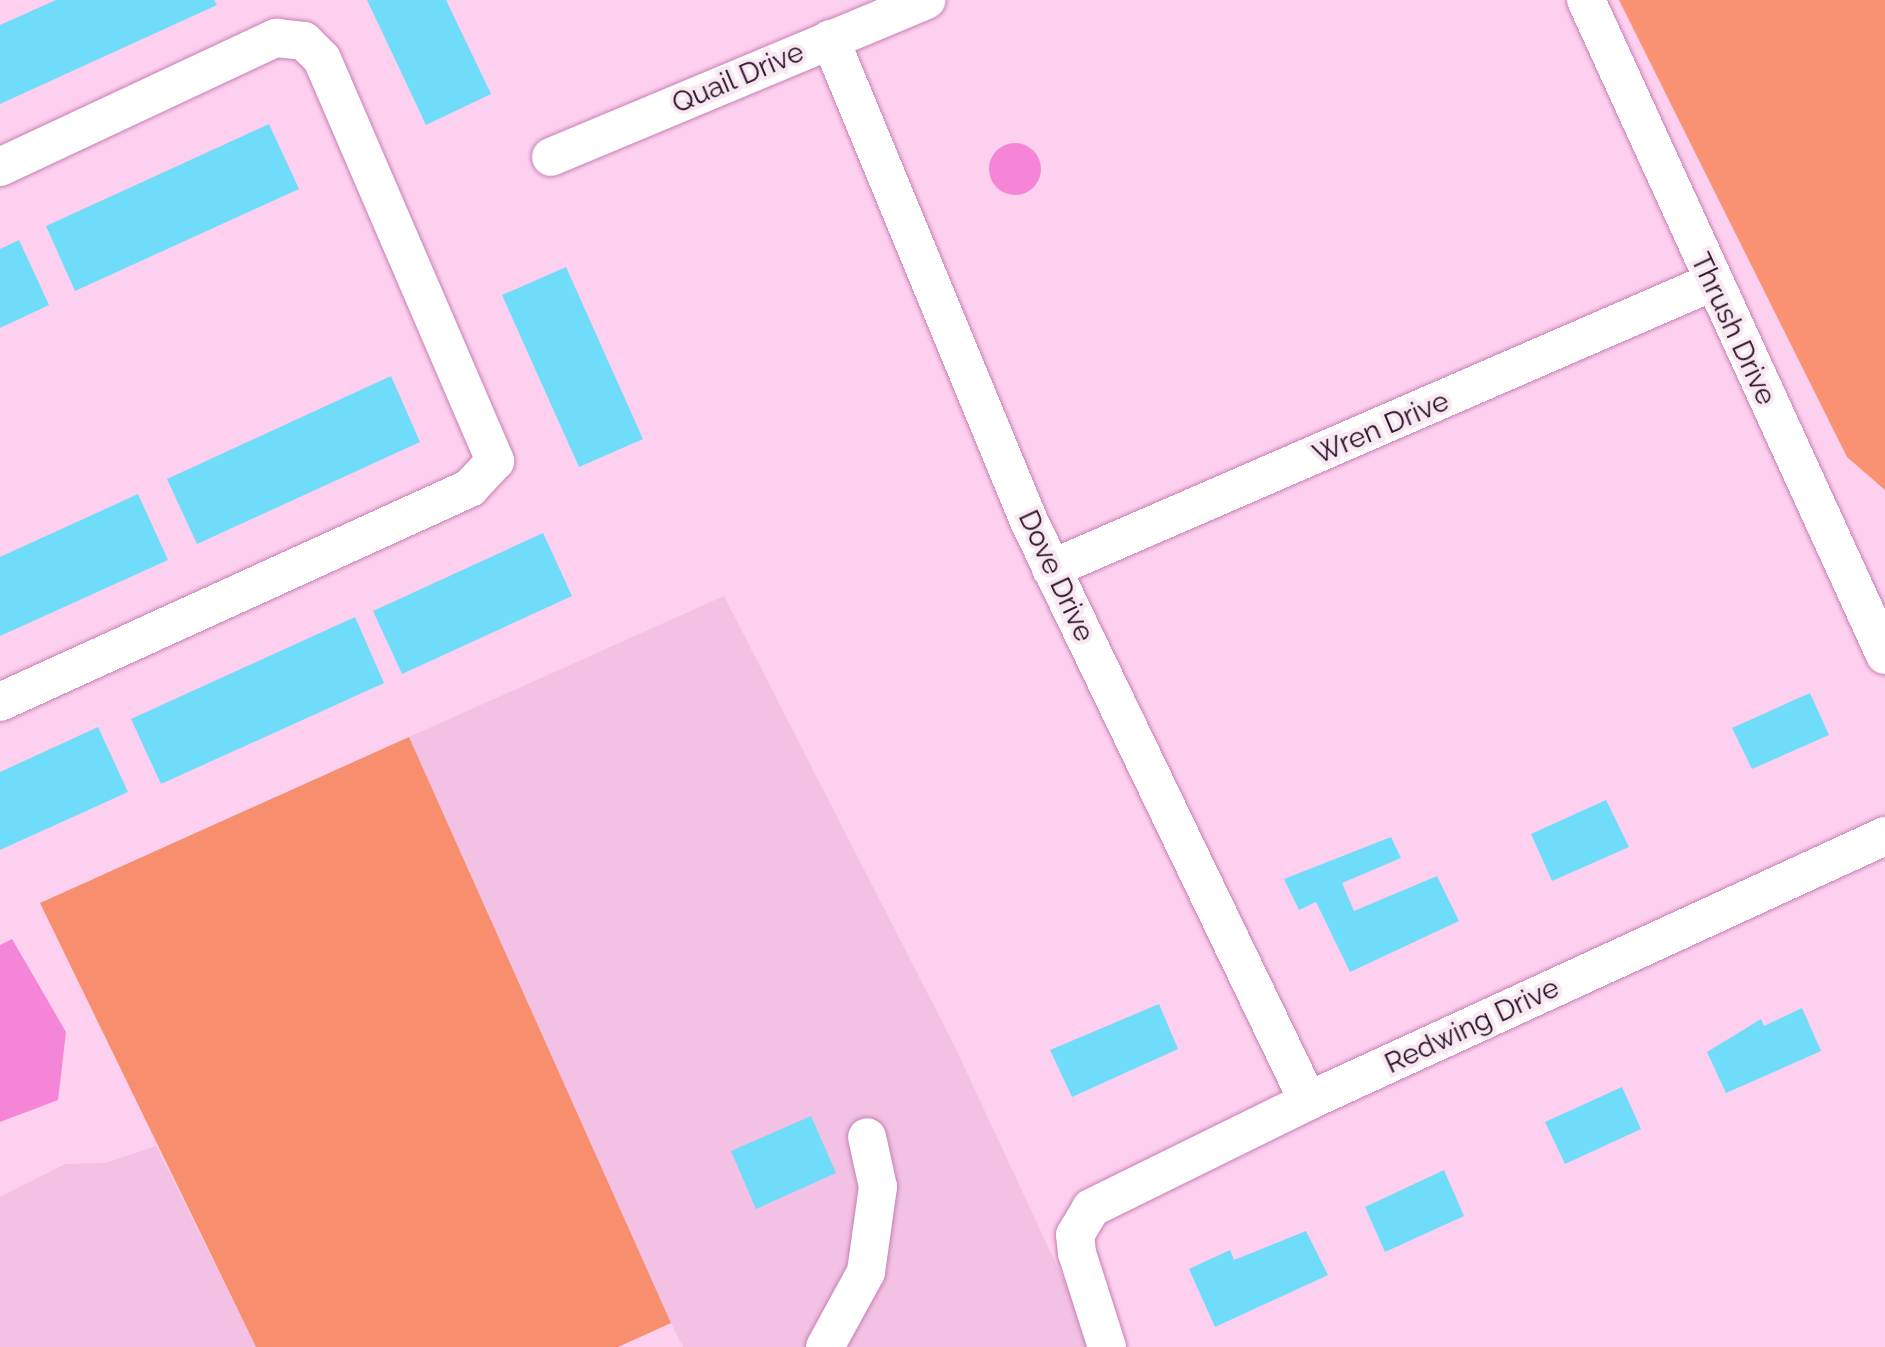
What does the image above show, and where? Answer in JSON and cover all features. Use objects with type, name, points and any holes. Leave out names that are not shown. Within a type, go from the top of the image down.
[{"type":"street","name":"Quail Drive","points":[[551,157],[926,0]]},
{"type":"street","name":"Thrush Drive","points":[[1586,0],[1710,283],[1885,655]]},
{"type":"street","points":[[0,167],[276,38],[304,41],[322,60],[496,461],[470,488],[0,702]]},
{"type":"street","name":"Dove Drive","points":[[830,39],[1051,568],[1308,1101]]},
{"type":"street","name":"Wren Drive","points":[[1051,568],[1710,283]]},
{"type":"street","name":"Redwing Drive","points":[[1107,1347],[1075,1235],[1091,1208],[1308,1101],[1885,836]]},
{"type":"street","points":[[824,1347],[866,1272],[878,1187],[867,1137]]},
{"type":"shaded area","points":[[1619,0],[1885,0],[1885,490],[1847,457]]},
{"type":"shaded area","points":[[1015,143],[1033,151],[1041,169],[1033,187],[1015,195],[997,187],[989,169],[997,151]]},
{"type":"shaded area","points":[[724,596],[954,1045],[1071,1296],[1087,1347],[683,1347],[671,1323],[409,737]]},
{"type":"shaded area","points":[[409,737],[671,1323],[618,1347],[256,1347],[40,903]]},
{"type":"shaded area","points":[[12,939],[66,1032],[58,1100],[0,1122],[0,945]]},
{"type":"shaded area","points":[[156,1146],[256,1347],[0,1347],[0,1197],[65,1164],[105,1163]]},
{"type":"building","points":[[56,0],[214,0],[217,5],[0,104],[0,25]]},
{"type":"building","points":[[367,0],[446,0],[491,94],[426,125]]},
{"type":"building","points":[[269,124],[299,189],[75,291],[46,226]]},
{"type":"building","points":[[19,240],[49,305],[0,328],[0,249]]},
{"type":"building","points":[[566,267],[643,439],[579,467],[502,295]]},
{"type":"building","points":[[391,376],[420,442],[197,544],[167,479]]},
{"type":"building","points":[[138,494],[168,560],[0,636],[0,557]]},
{"type":"building","points":[[543,533],[572,596],[402,674],[373,611]]},
{"type":"building","points":[[355,617],[384,683],[161,784],[131,719]]},
{"type":"building","points":[[1810,693],[1829,735],[1752,769],[1732,728]]},
{"type":"building","points":[[98,727],[128,792],[0,850],[0,772]]},
{"type":"building","points":[[1606,800],[1629,847],[1552,881],[1531,834]]},
{"type":"building","points":[[1391,837],[1401,858],[1342,883],[1354,911],[1437,876],[1459,921],[1350,972],[1316,902],[1299,910],[1284,879]]},
{"type":"building","points":[[1159,1004],[1178,1049],[1072,1097],[1050,1050]]},
{"type":"building","points":[[1802,1008],[1821,1051],[1726,1093],[1707,1052],[1761,1019],[1764,1026]]},
{"type":"building","points":[[1622,1087],[1641,1129],[1565,1164],[1545,1122]]},
{"type":"building","points":[[811,1116],[836,1173],[756,1209],[731,1151]]},
{"type":"building","points":[[1444,1170],[1464,1216],[1385,1252],[1365,1207]]},
{"type":"building","points":[[1306,1231],[1328,1275],[1215,1327],[1189,1269],[1230,1250],[1234,1260]]}]
